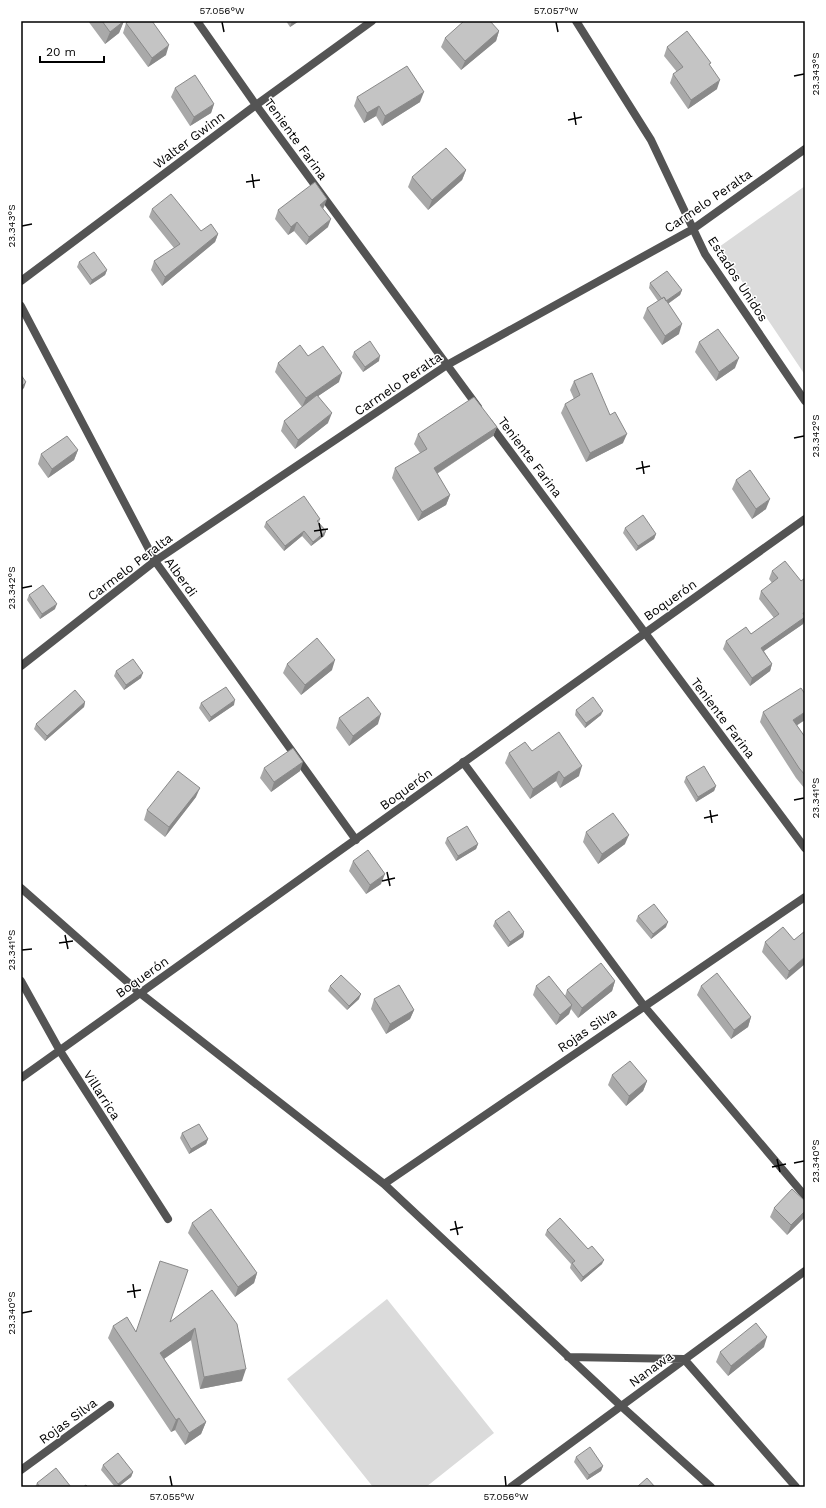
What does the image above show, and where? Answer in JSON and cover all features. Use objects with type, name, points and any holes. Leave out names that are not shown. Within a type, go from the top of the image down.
[{"type":"street","name":"Teniente Farina","points":[[197,21],[256,105],[447,365],[805,848]]},
{"type":"street","name":"Walter Gwinn","points":[[21,281],[256,105],[372,21]]},
{"type":"street","name":"Estados Unidos","points":[[576,21],[651,140],[705,254],[805,401]]},
{"type":"street","name":"Carmelo Peralta","points":[[21,666],[155,561],[447,365],[693,229],[805,149]]},
{"type":"street","name":"Alberdi","points":[[21,306],[155,561],[356,840]]},
{"type":"street","name":"Boquerón","points":[[21,1078],[805,519]]},
{"type":"street","points":[[463,762],[644,1006],[805,1196]]},
{"type":"street","points":[[21,888],[140,993],[384,1184],[568,1357],[711,1487]]},
{"type":"street","name":"Rojas Silva","points":[[384,1184],[805,897]]},
{"type":"street","name":"Villarrica","points":[[21,981],[60,1051],[168,1219]]},
{"type":"street","name":"Nanawa","points":[[511,1487],[620,1405],[805,1271]]},
{"type":"street","points":[[568,1357],[684,1359],[796,1487]]},
{"type":"street","name":"Rojas Silva","points":[[21,1470],[110,1405]]},
{"type":"shaded area","points":[[805,186],[805,375],[719,247]]},
{"type":"shaded area","points":[[387,1299],[494,1433],[426,1487],[373,1487],[287,1379]]},
{"type":"building","points":[[102,21],[124,21],[110,32]]},
{"type":"building","points":[[129,21],[152,21],[169,45],[152,58],[126,23]]},
{"type":"building","points":[[464,21],[490,21],[499,31],[465,61],[445,38]]},
{"type":"building","points":[[687,31],[711,63],[709,64],[720,80],[691,100],[673,74],[683,67],[667,47]]},
{"type":"building","points":[[407,66],[424,92],[385,116],[379,106],[367,113],[357,97]]},
{"type":"building","points":[[195,75],[214,104],[194,117],[175,88]]},
{"type":"building","points":[[446,148],[466,170],[432,200],[412,177]]},
{"type":"building","points":[[315,182],[327,199],[320,205],[331,219],[309,237],[297,222],[291,227],[278,210]]},
{"type":"building","points":[[171,194],[201,231],[211,224],[218,234],[165,277],[154,261],[180,244],[152,209]]},
{"type":"building","points":[[94,252],[107,270],[92,280],[79,262]]},
{"type":"building","points":[[667,271],[682,290],[666,301],[664,297],[662,299],[650,283]]},
{"type":"building","points":[[664,297],[682,324],[665,336],[647,308]]},
{"type":"building","points":[[718,329],[739,358],[719,372],[699,342]]},
{"type":"building","points":[[370,341],[380,356],[365,367],[354,352]]},
{"type":"building","points":[[300,345],[308,356],[323,346],[342,373],[306,398],[278,363]]},
{"type":"building","points":[[592,373],[610,415],[615,412],[627,434],[590,453],[565,404],[580,395],[574,381]]},
{"type":"building","points":[[21,375],[26,382],[21,387]]},
{"type":"building","points":[[317,395],[332,413],[298,440],[284,421]]},
{"type":"building","points":[[474,397],[497,427],[434,468],[450,495],[422,512],[395,468],[427,449],[418,434]]},
{"type":"building","points":[[67,436],[78,450],[52,469],[41,454]]},
{"type":"building","points":[[750,470],[770,499],[756,509],[736,480]]},
{"type":"building","points":[[304,496],[320,519],[317,521],[326,531],[313,542],[304,531],[285,546],[266,522]]},
{"type":"building","points":[[643,515],[656,534],[638,546],[625,528]]},
{"type":"building","points":[[785,561],[801,581],[805,578],[805,612],[803,613],[805,617],[761,648],[772,664],[752,678],[726,641],[746,627],[751,634],[779,614],[761,591],[778,578],[772,571]]},
{"type":"building","points":[[43,585],[57,604],[42,614],[29,595]]},
{"type":"building","points":[[317,638],[335,660],[305,685],[287,664]]},
{"type":"building","points":[[133,659],[143,673],[126,685],[116,671]]},
{"type":"building","points":[[226,687],[235,700],[211,717],[201,703]]},
{"type":"building","points":[[801,688],[805,694],[805,712],[793,720],[805,737],[805,775],[763,712]]},
{"type":"building","points":[[75,690],[85,702],[47,736],[36,724]]},
{"type":"building","points":[[368,697],[381,714],[353,736],[339,718]]},
{"type":"building","points":[[593,697],[603,711],[586,723],[576,710]]},
{"type":"building","points":[[559,732],[582,766],[564,778],[559,771],[533,789],[509,753],[525,742],[532,751]]},
{"type":"building","points":[[293,748],[303,762],[274,782],[264,768]]},
{"type":"building","points":[[704,766],[716,786],[698,797],[686,777]]},
{"type":"building","points":[[178,771],[200,788],[169,827],[147,810]]},
{"type":"building","points":[[613,813],[629,835],[602,854],[586,832]]},
{"type":"building","points":[[467,826],[478,844],[458,856],[447,838]]},
{"type":"building","points":[[368,850],[385,874],[370,885],[353,861]]},
{"type":"building","points":[[654,904],[668,922],[653,934],[638,916]]},
{"type":"building","points":[[509,911],[524,932],[510,942],[495,921]]},
{"type":"building","points":[[783,927],[794,940],[805,931],[805,957],[789,971],[765,942]]},
{"type":"building","points":[[601,963],[615,981],[582,1008],[567,990]]},
{"type":"building","points":[[717,973],[751,1017],[734,1030],[701,986]]},
{"type":"building","points":[[341,975],[361,994],[349,1006],[330,986]]},
{"type":"building","points":[[549,976],[572,1005],[560,1015],[536,986]]},
{"type":"building","points":[[399,985],[414,1010],[390,1024],[374,999]]},
{"type":"building","points":[[630,1061],[647,1081],[629,1096],[612,1075]]},
{"type":"building","points":[[199,1124],[208,1139],[191,1149],[182,1133]]},
{"type":"building","points":[[792,1189],[805,1201],[805,1211],[791,1225],[774,1208]]},
{"type":"building","points":[[211,1209],[257,1273],[238,1287],[192,1223]]},
{"type":"building","points":[[560,1218],[588,1249],[592,1246],[604,1260],[583,1277],[572,1263],[575,1261],[547,1230]]},
{"type":"building","points":[[160,1261],[188,1270],[170,1322],[212,1290],[237,1324],[246,1369],[204,1377],[195,1328],[160,1353],[206,1422],[189,1433],[179,1418],[176,1420],[113,1326],[127,1317],[136,1332]]},
{"type":"building","points":[[756,1323],[767,1337],[731,1366],[720,1352]]},
{"type":"building","points":[[590,1447],[603,1466],[589,1475],[576,1457]]},
{"type":"building","points":[[118,1453],[133,1472],[118,1484],[103,1465]]},
{"type":"building","points":[[56,1468],[71,1487],[40,1487],[37,1483]]},
{"type":"building","points":[[647,1478],[655,1487],[637,1487]]}]
